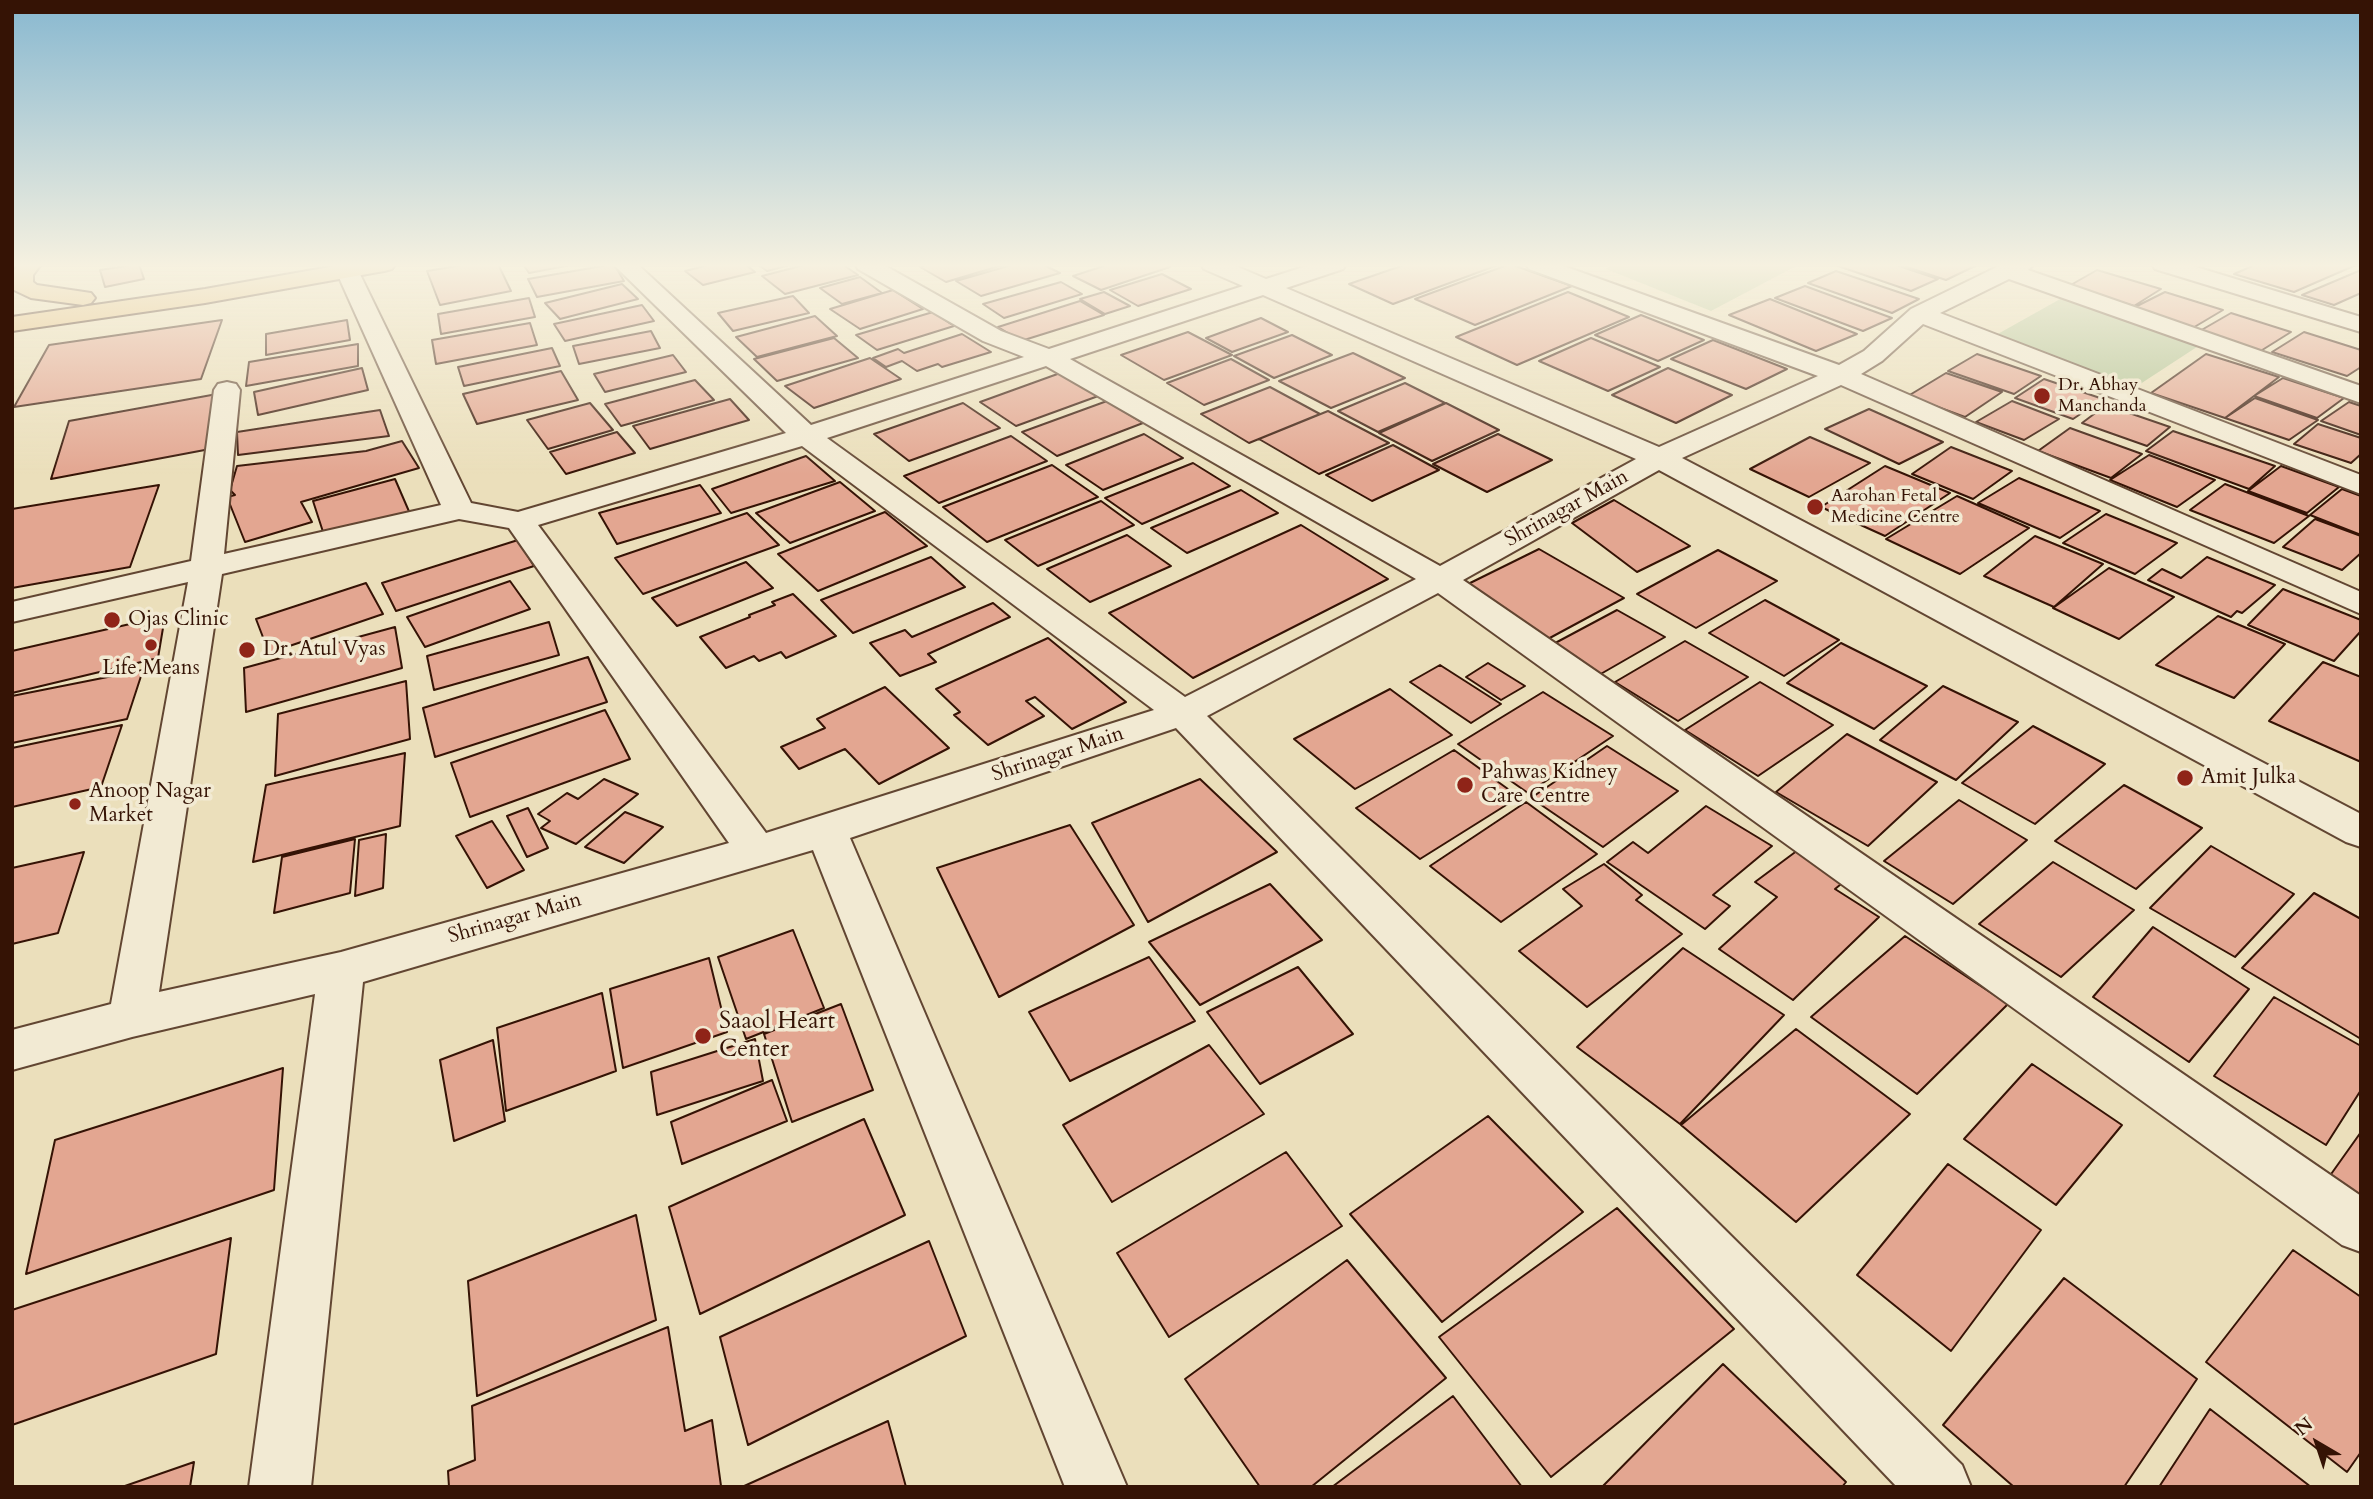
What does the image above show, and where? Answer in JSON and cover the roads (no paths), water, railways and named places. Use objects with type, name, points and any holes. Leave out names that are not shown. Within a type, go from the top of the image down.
[{"type":"street","points":[[371,334],[459,510]]},
{"type":"street","points":[[698,334],[806,436],[1183,713],[1940,1487]]},
{"type":"street","points":[[988,334],[1046,356],[1440,579],[2361,1227]]},
{"type":"street","points":[[12,612],[206,570],[459,510],[519,521],[806,436],[1117,334]]},
{"type":"street","points":[[1372,334],[1658,458],[2361,832]]},
{"type":"street","points":[[1740,334],[1841,375],[2361,604]]},
{"type":"street","name":"Shrinagar Main","points":[[12,1050],[132,1018],[341,970],[826,831],[1183,713],[1440,579],[1658,458],[1841,375],[1873,356],[1898,334]]},
{"type":"street","points":[[1971,334],[2361,485]]},
{"type":"street","points":[[2196,334],[2361,395]]},
{"type":"street","points":[[132,1018],[206,570],[227,390]]},
{"type":"street","points":[[519,521],[756,850]]},
{"type":"street","points":[[826,831],[1096,1487]]},
{"type":"street","points":[[280,1487],[341,970]]},
{"type":"place","name":"Dr. Abhay Manchanda","points":[[2042,396]]},
{"type":"place","name":"Aarohan Fetal Medicine Centre","points":[[1815,507]]},
{"type":"place","name":"Ojas Clinic","points":[[112,620]]},
{"type":"place","name":"Life Means","points":[[151,645]]},
{"type":"place","name":"Dr. Atul Vyas","points":[[247,650]]},
{"type":"place","name":"Amit Julka","points":[[2185,778]]},
{"type":"place","name":"Pahwas Kidney Care Centre","points":[[1465,785]]},
{"type":"place","name":"Anoop Nagar Market","points":[[75,804]]},
{"type":"place","name":"Saaol Heart Center","points":[[703,1036]]}]
